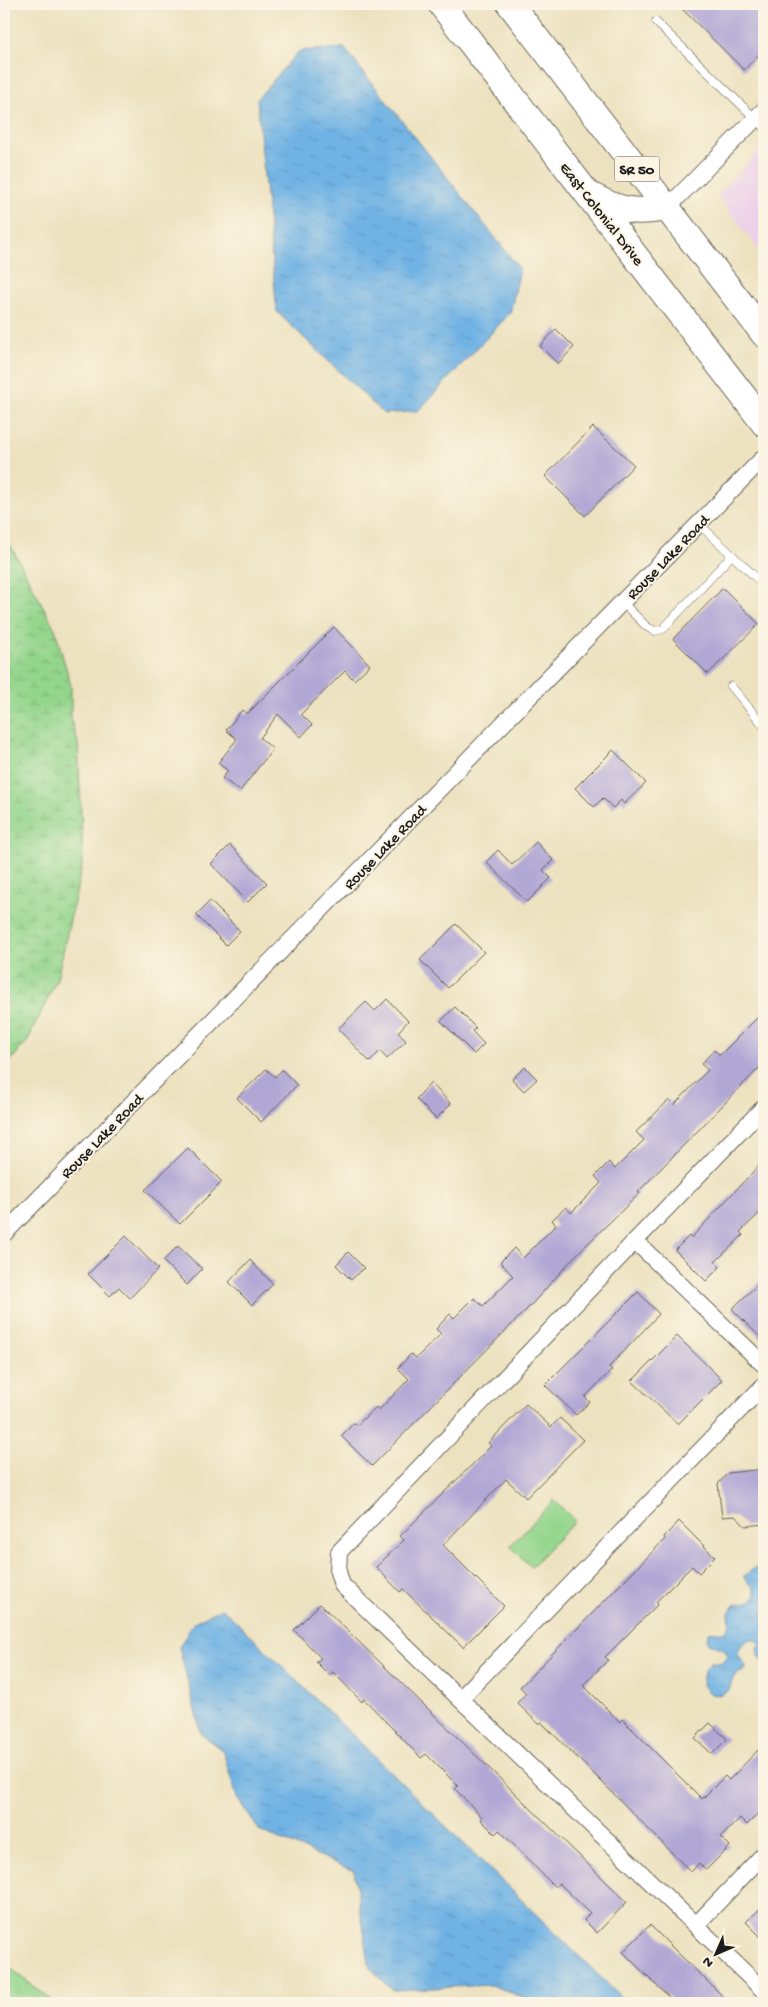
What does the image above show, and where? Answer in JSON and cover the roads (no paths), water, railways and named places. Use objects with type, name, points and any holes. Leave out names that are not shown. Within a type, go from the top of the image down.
[{"type":"highway","name":"East Colonial Drive","points":[[441,4],[764,423]]},
{"type":"highway","name":"SR 50","points":[[510,4],[764,334]]},
{"type":"highway","points":[[587,193],[613,208],[642,212],[667,208]]},
{"type":"street","points":[[667,208],[761,119]]},
{"type":"street","name":"Rouse Lake Road","points":[[4,1234],[764,457]]},
{"type":"street","points":[[764,1107],[339,1552],[338,1572],[342,1585],[764,1991]]},
{"type":"street","points":[[635,1241],[764,1365]]},
{"type":"street","points":[[460,1700],[764,1385]]},
{"type":"street","points":[[696,1925],[764,1854]]},
{"type":"lane","points":[[656,22],[761,119]]},
{"type":"lane","points":[[699,524],[764,585]]},
{"type":"lane","points":[[622,602],[647,627],[655,631],[663,629],[732,556]]},
{"type":"lane","points":[[731,686],[764,726]]},
{"type":"water","points":[[344,48],[520,269],[510,313],[418,411],[384,414],[277,312],[257,99],[299,51]]},
{"type":"water","points":[[764,1566],[764,1663],[758,1654],[758,1648],[761,1645],[756,1640],[749,1639],[738,1650],[739,1656],[746,1666],[745,1670],[734,1676],[729,1690],[721,1695],[711,1694],[702,1685],[704,1670],[711,1663],[723,1661],[728,1655],[724,1649],[708,1643],[709,1632],[725,1631],[730,1625],[729,1613],[734,1605],[749,1602],[755,1598],[754,1589],[743,1577],[753,1569]]},
{"type":"water","points":[[222,1608],[627,2003],[533,2003],[491,1985],[393,1990],[370,1968],[354,1871],[259,1830],[237,1798],[223,1751],[201,1734],[179,1647],[194,1622]]}]
